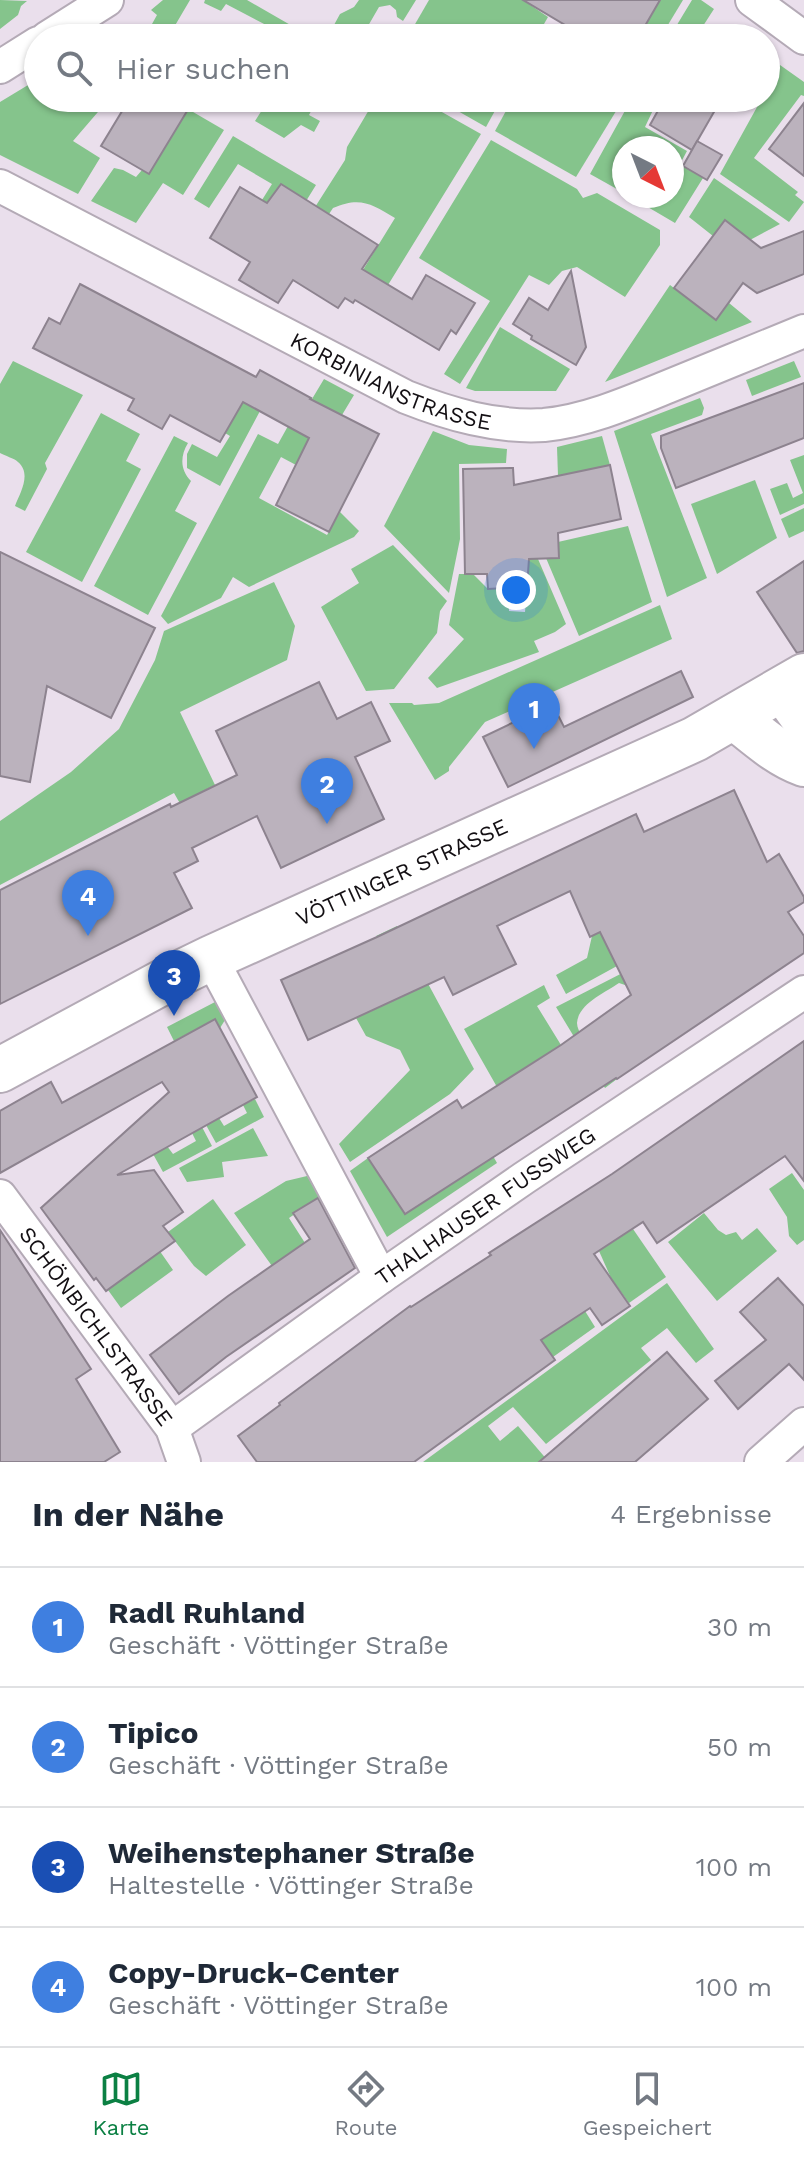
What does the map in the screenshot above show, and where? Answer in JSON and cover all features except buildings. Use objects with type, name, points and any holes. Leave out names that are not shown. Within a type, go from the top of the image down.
[{"type":"main road","name":"VÖTTINGER STRASSE","points":[[0,1070],[211,958],[603,782],[734,717],[797,695]]},
{"type":"main road","points":[[734,717],[774,748],[804,764]]},
{"type":"street","points":[[69,24],[107,0]]},
{"type":"street","points":[[752,0],[804,38]]},
{"type":"street","points":[[0,67],[24,52]]},
{"type":"street","name":"KORBINIANSTRASSE","points":[[0,186],[406,397],[480,420],[544,425],[599,413],[804,331]]},
{"type":"street","points":[[211,958],[381,1277]]},
{"type":"street","name":"THALHAUSER FUSSWEG","points":[[172,1428],[536,1170],[804,992]]},
{"type":"street","name":"SCHÖNBICHLSTRASSE","points":[[0,1196],[172,1428],[184,1462]]},
{"type":"street","points":[[761,1462],[804,1424]]},
{"type":"green space","points":[[0,0],[27,1],[18,15],[0,29]]},
{"type":"green space","points":[[163,0],[190,0],[176,24],[152,24],[157,15],[151,10]]},
{"type":"green space","points":[[205,0],[247,0],[289,24],[264,24],[226,4],[221,11],[204,3]]},
{"type":"green space","points":[[359,0],[416,0],[403,21],[390,5],[379,7],[369,24],[335,24],[340,14],[354,7]]},
{"type":"green space","points":[[429,0],[523,0],[548,17],[544,24],[415,24]]},
{"type":"green space","points":[[659,0],[683,0],[668,24],[646,24]]},
{"type":"green space","points":[[692,0],[701,0],[714,9],[704,24],[677,24]]},
{"type":"green space","points":[[780,65],[804,82],[804,96],[801,95],[754,158],[798,192],[795,195],[804,202],[789,222],[720,174],[754,112],[780,112]]},
{"type":"green space","points":[[24,87],[24,112],[98,112],[73,141],[100,158],[78,194],[0,155],[0,102]]},
{"type":"green space","points":[[174,112],[193,112],[224,130],[183,195],[163,183],[136,223],[91,201],[114,168],[136,177],[142,170],[149,174],[178,125]]},
{"type":"green space","points":[[261,112],[311,112],[309,115],[320,121],[314,132],[301,125],[284,138],[255,121]]},
{"type":"green space","points":[[368,112],[442,112],[481,134],[388,285],[363,270],[395,218],[358,202],[333,208],[323,223],[310,215],[345,160],[347,147]]},
{"type":"green space","points":[[460,112],[494,112],[486,127]]},
{"type":"green space","points":[[505,112],[615,112],[576,177],[495,131]]},
{"type":"green space","points":[[624,112],[652,112],[645,127],[661,136],[612,136],[612,186],[590,174]]},
{"type":"green space","points":[[233,136],[316,185],[272,256],[280,211],[262,200],[272,184],[238,164],[209,208],[194,199]]},
{"type":"green space","points":[[491,140],[577,189],[583,198],[597,193],[612,202],[612,208],[623,208],[660,230],[660,245],[625,297],[577,267],[562,271],[549,285],[529,275],[460,384],[444,374],[490,301],[419,258]]},
{"type":"green space","points":[[684,166],[703,178],[675,223],[649,208],[684,208]]},
{"type":"green space","points":[[714,178],[780,224],[750,240],[725,220],[713,236],[689,217]]},
{"type":"green space","points":[[670,285],[716,320],[729,303],[752,322],[605,382]]},
{"type":"green space","points":[[500,327],[570,369],[556,391],[475,391],[466,388]]},
{"type":"green space","points":[[13,361],[83,395],[45,463],[47,469],[25,511],[15,506],[24,484],[22,467],[0,453],[0,384]]},
{"type":"green space","points":[[794,361],[801,377],[752,396],[746,380]]},
{"type":"green space","points":[[324,379],[354,395],[342,415],[325,407],[296,465],[281,457],[259,498],[327,535],[340,512],[359,531],[354,537],[249,587],[233,577],[221,598],[168,624],[161,616],[258,434],[278,444],[288,426],[294,429]]},
{"type":"green space","points":[[700,398],[704,408],[702,415],[651,434],[707,578],[667,597],[614,431]]},
{"type":"green space","points":[[243,402],[260,411],[220,486],[187,468],[187,454],[192,444],[217,457],[230,436],[225,433]]},
{"type":"green space","points":[[101,413],[140,434],[126,461],[141,469],[82,582],[26,552]]},
{"type":"green space","points":[[433,431],[469,445],[507,449],[506,463],[459,464],[460,539],[449,593],[384,526]]},
{"type":"green space","points":[[174,436],[188,443],[182,463],[191,481],[175,511],[197,523],[148,615],[94,586]]},
{"type":"green space","points":[[602,436],[610,465],[558,476],[557,447]]},
{"type":"green space","points":[[804,455],[804,504],[780,515],[770,489],[787,483],[793,498],[803,493],[790,460]]},
{"type":"green space","points":[[755,480],[777,538],[717,574],[691,504]]},
{"type":"green space","points":[[804,508],[804,531],[789,538],[781,519]]},
{"type":"green space","points":[[628,526],[652,602],[579,636],[546,558],[559,557],[558,542]]},
{"type":"green space","points":[[393,545],[447,601],[440,611],[437,633],[394,689],[366,691],[321,607],[359,583],[351,569]]},
{"type":"green space","points":[[524,559],[538,559],[566,624],[534,641],[539,652],[437,688],[428,678],[464,639],[449,625],[459,574],[473,574],[488,589],[502,589],[509,594],[509,611],[525,612],[527,586],[510,585]]},
{"type":"green space","points":[[274,582],[295,626],[287,660],[180,712],[215,785],[201,792],[209,811],[190,821],[174,793],[0,885],[0,821],[71,772],[119,729],[155,660],[164,631]]},
{"type":"green space","points":[[660,605],[672,639],[485,722],[449,771],[435,780],[389,703],[439,703]]},
{"type":"green space","points":[[623,922],[612,956],[617,966],[566,994],[556,975],[587,958],[592,936]]},
{"type":"green space","points":[[397,926],[474,1069],[450,1094],[350,1162],[339,1144],[410,1070],[400,1050],[366,1036],[356,1018],[404,996],[376,936]]},
{"type":"green space","points":[[638,965],[628,986],[619,983],[594,999],[582,1010],[577,1023],[593,1052],[600,1054],[617,1079],[605,1088],[556,1007]]},
{"type":"green space","points":[[544,985],[550,998],[537,1006],[561,1045],[497,1087],[464,1029]]},
{"type":"green space","points":[[215,1002],[225,1020],[220,1028],[215,1019],[174,1041],[167,1027]]},
{"type":"green space","points":[[255,1099],[264,1117],[216,1143],[206,1125],[219,1118],[224,1126],[247,1113],[243,1105]]},
{"type":"green space","points":[[202,1127],[212,1146],[163,1172],[153,1154],[167,1146],[173,1154],[196,1141],[192,1133]]},
{"type":"green space","points":[[253,1128],[268,1156],[222,1162],[224,1177],[187,1182],[179,1168]]},
{"type":"green space","points":[[493,1156],[497,1163],[387,1237],[350,1171],[368,1158]]},
{"type":"green space","points":[[792,1173],[804,1190],[804,1240],[797,1245],[789,1236],[787,1217],[769,1189]]},
{"type":"green space","points":[[307,1176],[320,1197],[289,1218],[305,1243],[272,1266],[234,1213],[286,1181]]},
{"type":"green space","points":[[213,1199],[246,1245],[206,1276],[194,1266],[168,1232]]},
{"type":"green space","points":[[704,1213],[718,1230],[726,1235],[736,1232],[742,1240],[757,1228],[777,1251],[717,1301],[668,1242]]},
{"type":"green space","points":[[633,1229],[666,1277],[629,1303],[611,1278],[599,1251]]},
{"type":"green space","points":[[150,1237],[173,1270],[121,1308],[108,1290],[121,1280]]},
{"type":"green space","points":[[667,1283],[714,1349],[696,1363],[667,1328],[641,1348],[651,1360],[546,1444],[513,1407],[488,1426],[500,1441],[518,1426],[549,1462],[423,1462]]},
{"type":"green space","points":[[545,1290],[585,1311],[595,1327],[553,1357],[544,1344],[523,1359]]},
{"type":"place","name":"Radl Ruhland","points":[[534,749]]},
{"type":"place","name":"Tipico","points":[[327,824]]},
{"type":"place","name":"Copy-Druck-Center","points":[[88,936]]},
{"type":"place","name":"Weihenstephaner Straße","points":[[174,1016]]}]
